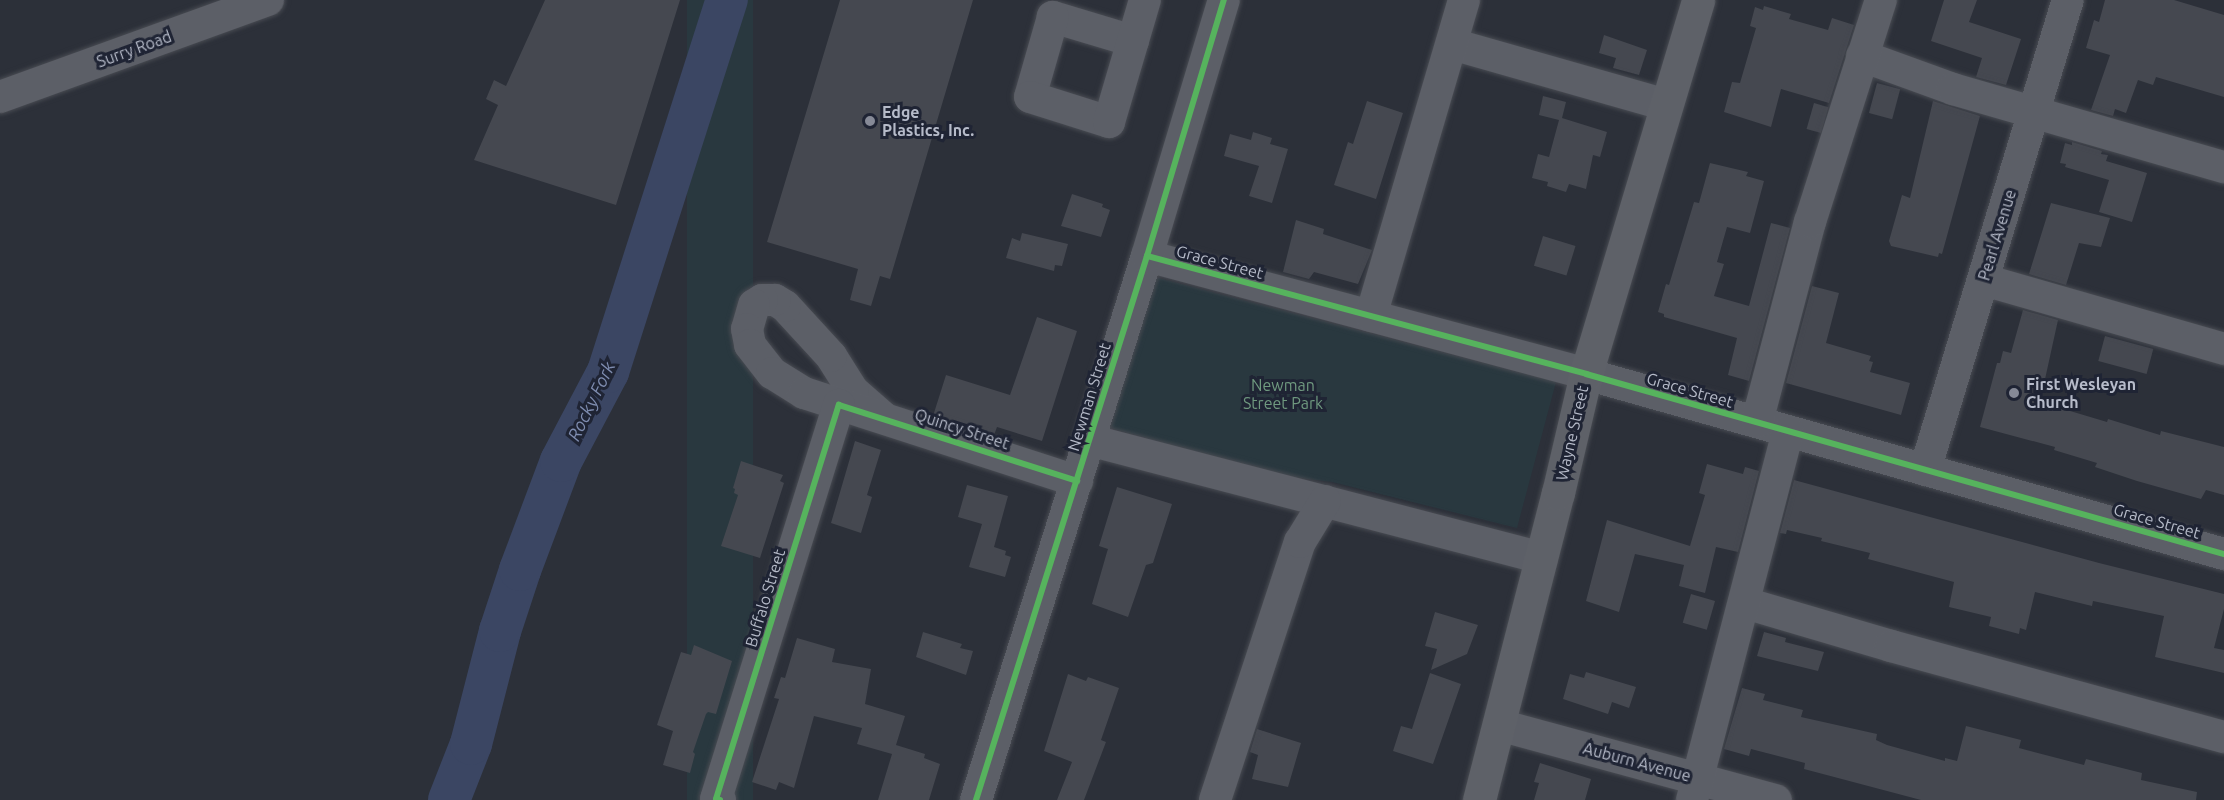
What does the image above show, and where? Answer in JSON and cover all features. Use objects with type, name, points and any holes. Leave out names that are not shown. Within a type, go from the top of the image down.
[{"type":"main road","name":"Wayne Street","points":[[1479,800],[1542,558],[1586,374],[1698,0]]},
{"type":"street","name":"Surry Road","points":[[0,97],[268,0]]},
{"type":"street","points":[[1132,41],[1145,0]]},
{"type":"street","name":"Newman Street","points":[[975,800],[1077,481],[1224,0]]},
{"type":"street","points":[[1371,316],[1464,0]]},
{"type":"street","points":[[1757,422],[1810,222],[1881,0]]},
{"type":"street","name":"Pearl Avenue","points":[[1925,470],[2068,0]]},
{"type":"street","points":[[1452,44],[1666,105]]},
{"type":"street","points":[[1862,56],[1953,89],[2224,167]]},
{"type":"street","name":"Grace Street","points":[[1147,256],[1586,374],[2224,554]]},
{"type":"street","points":[[1984,280],[2224,349]]},
{"type":"street","name":"Quincy Street","points":[[884,418],[853,391],[831,356],[785,306],[775,300],[762,300],[754,305],[747,330],[750,345],[761,362],[772,373],[804,393],[1077,481]]},
{"type":"street","name":"Buffalo Street","points":[[718,799],[839,405]]},
{"type":"street","points":[[1695,789],[1788,431]]},
{"type":"street","points":[[1089,440],[1280,492],[1325,501],[1542,558]]},
{"type":"street","points":[[1215,800],[1300,542],[1325,501]]},
{"type":"street","points":[[1745,603],[1891,646],[2224,737]]},
{"type":"street","name":"Auburn Avenue","points":[[1499,725],[1695,789],[1776,800]]},
{"type":"green space","points":[[687,0],[753,0],[753,800],[687,800]]},
{"type":"green space","name":"Newman Street Park","points":[[1155,277],[1556,382],[1517,528],[1332,482],[1275,475],[1110,428]]},
{"type":"building","points":[[545,0],[680,0],[616,205],[474,160],[498,105],[486,99],[494,80],[506,86]]},
{"type":"building","name":"Edge Plastics, Inc.","points":[[840,0],[973,0],[890,279],[880,276],[871,306],[850,300],[858,269],[767,242]]},
{"type":"building","points":[[1944,0],[1977,0],[1969,22],[2021,39],[2006,85],[1976,77],[1982,58],[1931,41]]},
{"type":"building","points":[[2105,0],[2174,0],[2224,15],[2224,97],[2156,77],[2153,85],[2138,80],[2126,113],[2115,109],[2113,116],[2091,110],[2110,55],[2086,48],[2094,20],[2099,22]]},
{"type":"building","points":[[1764,6],[1791,14],[1789,19],[1828,30],[1832,18],[1854,25],[1829,103],[1781,89],[1771,127],[1724,112],[1732,82],[1740,83],[1756,28],[1750,26],[1755,7],[1763,10]]},
{"type":"building","points":[[1604,35],[1647,50],[1639,75],[1613,68],[1616,58],[1599,53]]},
{"type":"building","points":[[1877,83],[1900,89],[1892,119],[1869,113]]},
{"type":"building","points":[[1543,96],[1566,102],[1562,118],[1607,132],[1600,157],[1593,155],[1586,189],[1569,184],[1566,192],[1547,186],[1548,182],[1532,178],[1538,154],[1549,157],[1559,120],[1539,115]]},
{"type":"building","points":[[1367,101],[1403,113],[1376,199],[1334,185],[1348,142],[1353,144]]},
{"type":"building","points":[[1933,101],[1980,116],[1942,254],[1939,253],[1938,257],[1891,246],[1889,241],[1902,195],[1910,198]]},
{"type":"building","points":[[1814,103],[1828,107],[1821,133],[1807,129]]},
{"type":"building","points":[[1253,132],[1272,138],[1270,144],[1288,149],[1272,203],[1249,196],[1259,166],[1224,156],[1230,134],[1251,140]]},
{"type":"building","points":[[2072,142],[2102,151],[2101,154],[2108,155],[2106,161],[2147,173],[2132,222],[2099,212],[2109,180],[2065,167],[2066,164],[2060,163],[2065,143],[2072,145]]},
{"type":"building","points":[[1710,163],[1748,172],[1746,176],[1764,181],[1750,233],[1727,227],[1717,262],[1724,264],[1714,296],[1749,306],[1771,223],[1790,228],[1749,381],[1728,375],[1737,338],[1664,317],[1664,314],[1658,312],[1666,284],[1669,285],[1694,202],[1699,203]]},
{"type":"building","points":[[1072,194],[1103,204],[1102,207],[1110,210],[1101,237],[1061,226]]},
{"type":"building","points":[[2051,203],[2110,218],[2101,247],[2079,243],[2066,285],[2029,274]]},
{"type":"building","points":[[1296,220],[1324,229],[1323,234],[1372,250],[1358,284],[1314,272],[1309,279],[1283,272]]},
{"type":"building","points":[[1022,233],[1068,244],[1062,266],[1055,265],[1054,271],[1006,258],[1012,238],[1020,241]]},
{"type":"building","points":[[1543,236],[1576,246],[1566,276],[1534,266]]},
{"type":"building","points":[[1812,286],[1839,293],[1826,343],[1871,356],[1869,361],[1873,362],[1870,372],[1910,383],[1901,415],[1786,383]]},
{"type":"building","points":[[2023,310],[2058,320],[2040,402],[2160,435],[2161,431],[2224,447],[2224,495],[2206,490],[2201,499],[2095,467],[2097,463],[2054,450],[2055,447],[1980,427],[1997,363],[2000,363],[2003,351],[2011,353]]},
{"type":"building","points":[[1037,317],[1077,331],[1042,441],[997,427],[994,435],[933,416],[946,375],[1010,395]]},
{"type":"building","points":[[2105,336],[2153,349],[2147,374],[2098,361]]},
{"type":"building","points":[[855,441],[881,450],[867,495],[872,497],[861,533],[831,523]]},
{"type":"building","points":[[741,461],[783,475],[780,481],[784,483],[760,558],[721,546],[738,495],[734,493],[733,488]]},
{"type":"building","points":[[1707,464],[1743,474],[1745,467],[1759,471],[1738,552],[1716,547],[1705,593],[1679,586],[1684,565],[1635,554],[1619,612],[1586,601],[1607,520],[1690,546],[1705,495],[1699,493]]},
{"type":"building","points":[[1794,480],[2099,563],[2224,594],[2224,609],[2214,648],[2224,650],[2224,673],[2155,657],[2164,616],[2093,601],[2092,606],[2035,592],[2026,630],[2020,628],[2019,634],[1989,626],[1991,617],[1949,607],[1954,582],[1868,559],[1870,553],[1821,541],[1822,538],[1787,530],[1786,534],[1780,533]]},
{"type":"building","points":[[967,485],[1008,496],[994,547],[1006,551],[1005,555],[1011,557],[1005,577],[969,567],[982,524],[958,517]]},
{"type":"building","points":[[1117,487],[1172,504],[1153,563],[1146,565],[1128,617],[1092,604],[1108,549],[1099,546]]},
{"type":"building","points":[[1691,594],[1715,601],[1707,630],[1683,623]]},
{"type":"building","points":[[1435,612],[1478,625],[1467,654],[1431,670],[1437,649],[1425,646]]},
{"type":"building","points":[[923,632],[962,644],[960,648],[973,651],[966,675],[916,657]]},
{"type":"building","points":[[1764,632],[1786,638],[1785,642],[1824,652],[1818,671],[1757,656]]},
{"type":"building","points":[[797,638],[835,649],[832,662],[871,669],[865,704],[905,716],[896,745],[925,754],[924,758],[940,764],[929,800],[878,800],[892,754],[857,744],[862,728],[814,716],[794,788],[779,782],[776,790],[752,782],[779,699],[774,698],[781,677],[785,678]]},
{"type":"building","points":[[694,645],[732,661],[716,714],[708,712],[706,714],[693,752],[695,754],[690,773],[663,765],[673,731],[657,725],[681,652],[691,655]]},
{"type":"building","points":[[1586,672],[1636,687],[1629,708],[1612,702],[1608,714],[1563,699],[1570,674],[1584,678]]},
{"type":"building","points":[[1430,673],[1461,684],[1433,764],[1393,751],[1401,726],[1412,729]]},
{"type":"building","points":[[1068,674],[1086,681],[1088,677],[1119,688],[1101,740],[1106,742],[1084,800],[1057,800],[1072,762],[1044,751]]},
{"type":"building","points":[[1742,688],[1765,694],[1763,700],[1803,710],[1801,717],[1877,734],[1876,740],[1887,745],[1945,761],[1945,758],[1957,761],[1966,726],[2021,740],[2019,748],[2084,765],[2086,759],[2142,773],[2141,780],[2197,792],[2196,800],[1921,800],[1804,769],[1805,763],[1751,749],[1749,756],[1724,749]]},
{"type":"building","points":[[1257,729],[1301,743],[1288,787],[1252,779],[1258,755],[1250,752]]},
{"type":"building","points":[[1540,763],[1591,779],[1585,800],[1534,800],[1539,783],[1534,782]]},
{"type":"waterway","name":"Rocky Fork","points":[[449,800],[471,744],[500,631],[520,570],[561,461],[608,372],[727,0]]},
{"type":"cycle path","points":[[976,800],[1147,256],[1224,0]]},
{"type":"cycle path","points":[[1147,256],[1586,374],[2224,554]]},
{"type":"cycle path","points":[[720,800],[716,799],[839,405],[1077,481]]},
{"type":"place","name":"Edge Plastics, Inc.","points":[[870,121]]},
{"type":"place","name":"First Wesleyan Church","points":[[2014,393]]}]
